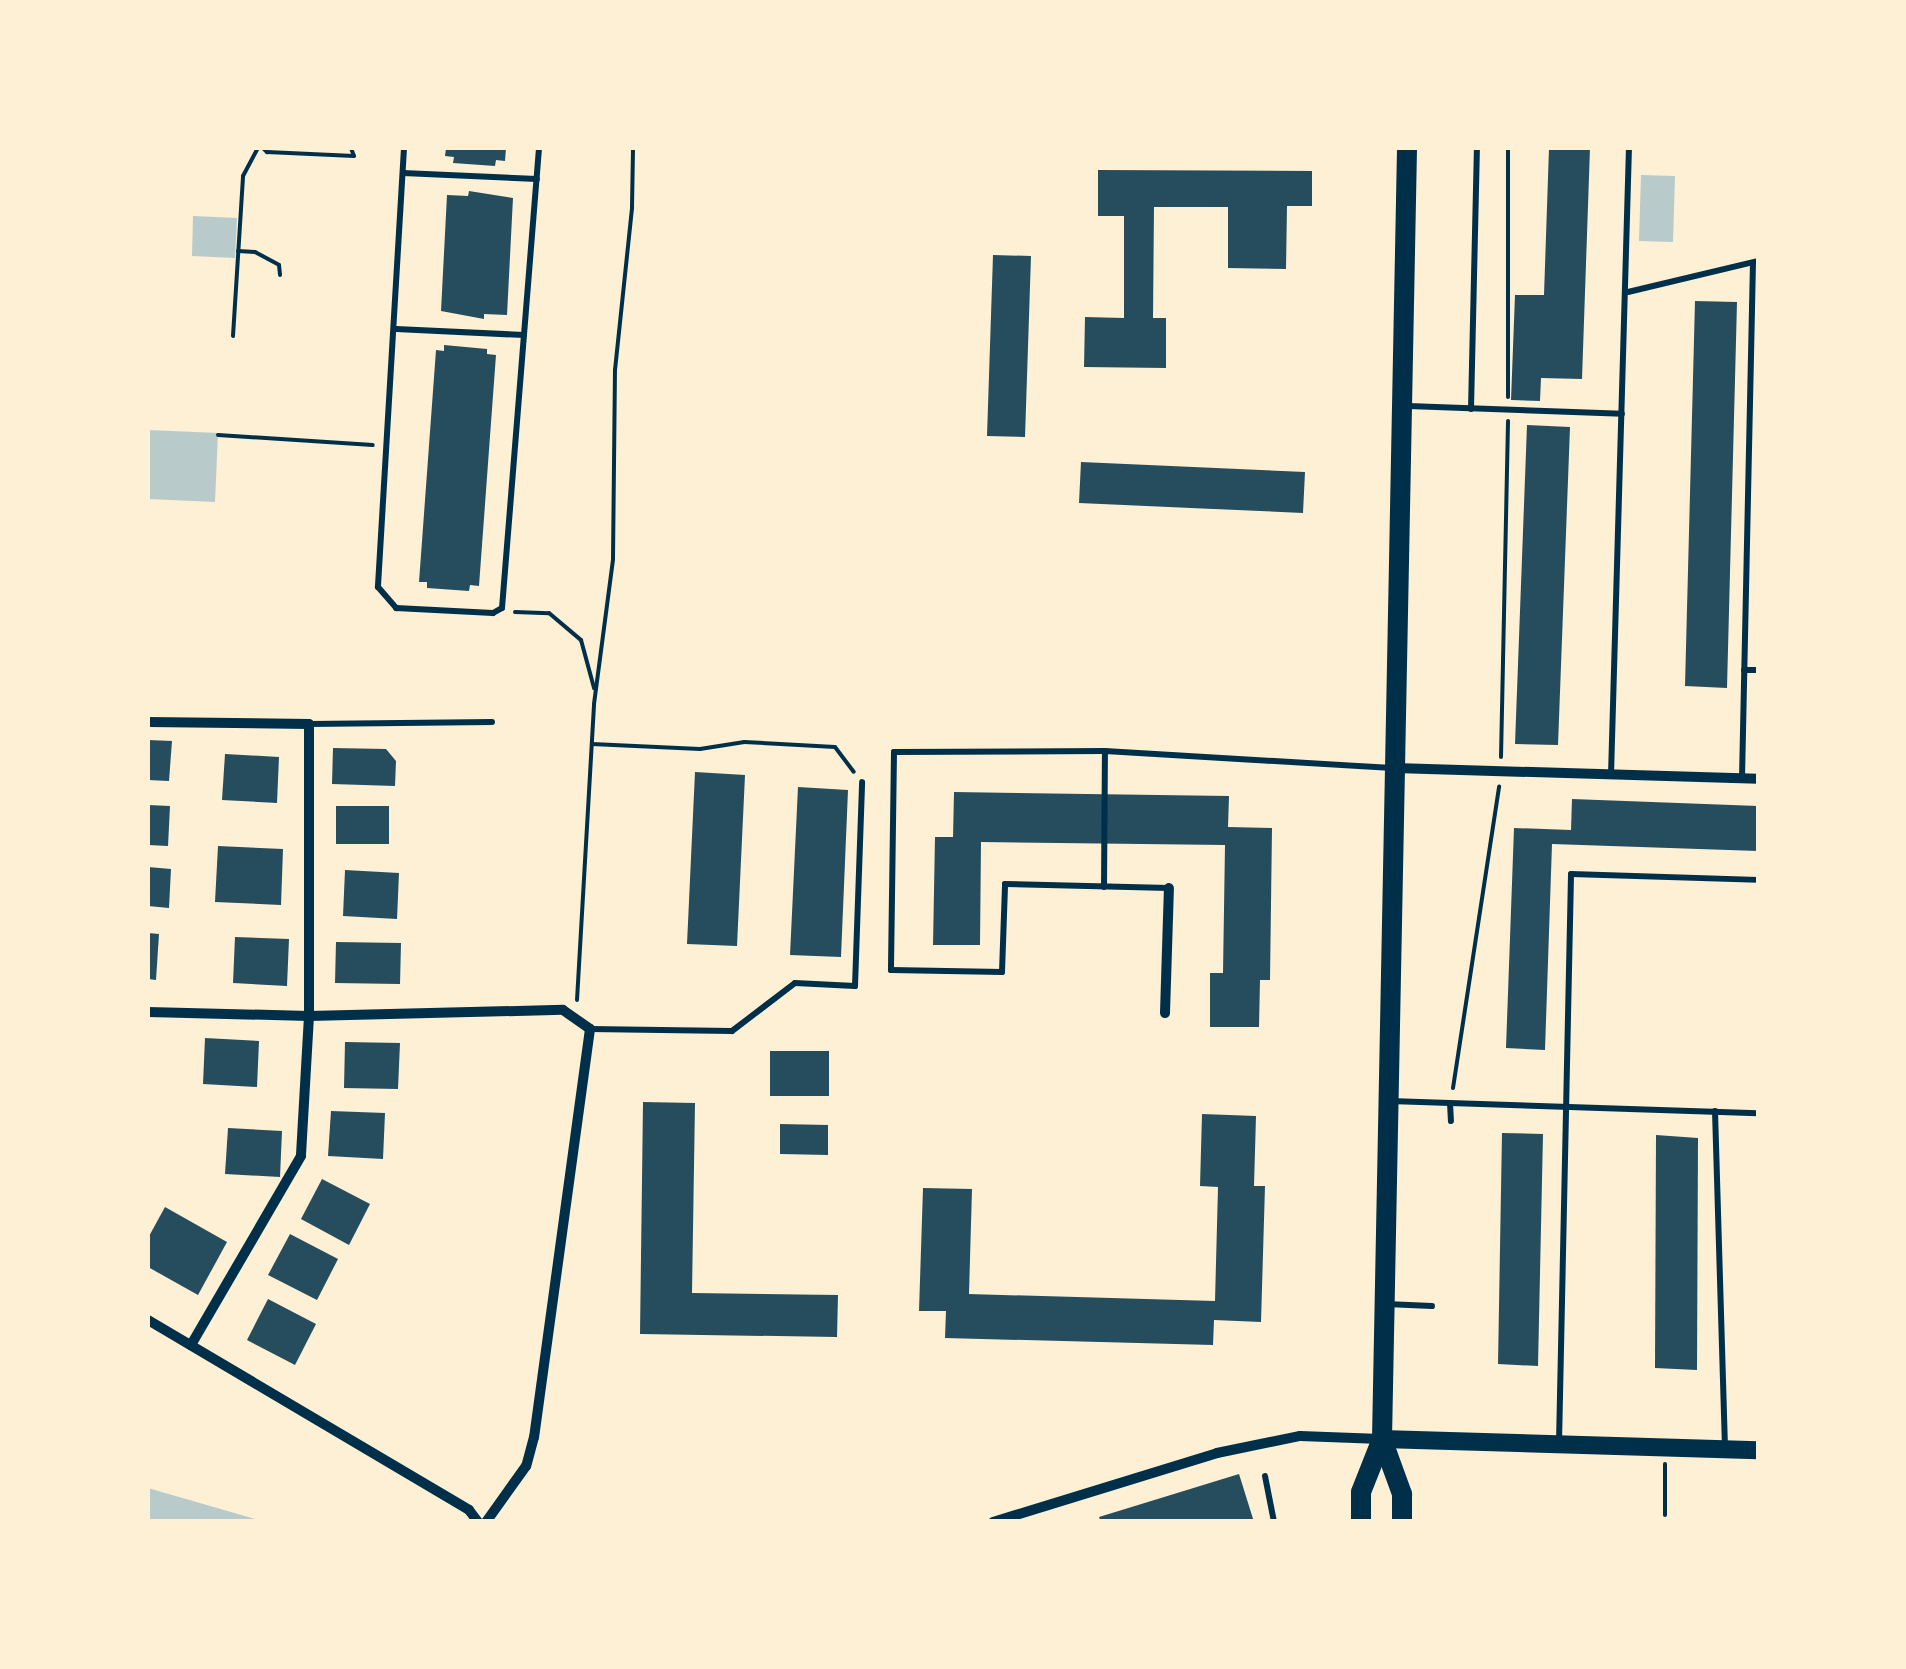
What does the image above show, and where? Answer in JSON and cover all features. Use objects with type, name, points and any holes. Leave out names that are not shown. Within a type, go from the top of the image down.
[{"type":"highway","points":[[1361,1522],[1361,1492],[1382,1439],[1407,148]]},
{"type":"highway","points":[[1382,1439],[1402,1494],[1402,1522]]},
{"type":"main road","points":[[1382,1439],[1758,1450]]},
{"type":"street","points":[[148,722],[309,724],[310,1016],[301,1156],[191,1345]]},
{"type":"street","points":[[1395,768],[1758,780]]},
{"type":"street","points":[[1165,1013],[1169,888]]},
{"type":"street","points":[[148,1012],[310,1016],[563,1010],[590,1029],[534,1437],[526,1466],[486,1522]]},
{"type":"street","points":[[148,1320],[470,1510],[478,1522]]},
{"type":"street","points":[[993,1522],[1217,1453],[1300,1436],[1382,1439]]},
{"type":"lane","points":[[404,148],[378,588],[396,608],[501,612],[539,148]]},
{"type":"lane","points":[[1471,409],[1477,148]]},
{"type":"lane","points":[[1610,775],[1628,292],[1629,148]]},
{"type":"lane","points":[[403,173],[537,180]]},
{"type":"lane","points":[[1628,292],[1756,262],[1742,779]]},
{"type":"lane","points":[[396,329],[524,335]]},
{"type":"lane","points":[[1402,406],[1622,414]]},
{"type":"lane","points":[[1744,670],[1758,670]]},
{"type":"lane","points":[[309,724],[492,722]]},
{"type":"lane","points":[[1104,887],[1105,750]]},
{"type":"lane","points":[[1169,888],[1005,884],[1002,972],[891,970],[894,752],[1105,750],[1395,768]]},
{"type":"lane","points":[[590,1029],[732,1030],[795,983],[855,986],[862,782]]},
{"type":"lane","points":[[1559,1444],[1571,874],[1758,880]]},
{"type":"lane","points":[[1389,1101],[1758,1113]]},
{"type":"lane","points":[[1450,1102],[1450,1121]]},
{"type":"lane","points":[[1715,1112],[1725,1450]]},
{"type":"lane","points":[[1385,1304],[1432,1306]]},
{"type":"lane","points":[[1266,1476],[1274,1522]]},
{"type":"path","points":[[233,336],[243,176],[261,148],[267,152],[354,156],[351,148]]},
{"type":"path","points":[[576,1019],[596,693],[613,560],[615,370],[632,207],[633,148]]},
{"type":"path","points":[[1450,1102],[1501,772],[1508,148]]},
{"type":"path","points":[[345,156],[345,168]]},
{"type":"path","points":[[237,251],[255,252],[279,265],[280,276]]},
{"type":"path","points":[[218,434],[387,446]]},
{"type":"path","points":[[534,613],[548,614],[581,640],[596,693]]},
{"type":"path","points":[[592,744],[700,749],[744,742],[835,747],[862,782]]},
{"type":"path","points":[[1664,1514],[1665,1477]]},
{"type":"shaded area","points":[[1641,175],[1675,176],[1673,242],[1639,241]]},
{"type":"shaded area","points":[[193,216],[237,218],[235,258],[192,256]]},
{"type":"shaded area","points":[[148,430],[218,433],[215,502],[148,499]]},
{"type":"shaded area","points":[[148,1488],[262,1521],[148,1521]]},
{"type":"building","points":[[446,148],[506,148],[505,161],[496,160],[495,166],[453,163],[454,157],[445,156]]},
{"type":"building","points":[[1549,148],[1590,148],[1582,379],[1541,378],[1540,401],[1511,400],[1515,295],[1544,295]]},
{"type":"building","points":[[1098,170],[1312,171],[1312,206],[1287,206],[1286,269],[1228,268],[1228,207],[1154,207],[1153,318],[1166,318],[1166,368],[1084,367],[1085,317],[1124,318],[1124,216],[1098,216]]},
{"type":"building","points":[[469,191],[513,198],[507,315],[484,314],[484,319],[441,311],[447,195],[468,196]]},
{"type":"building","points":[[993,255],[1031,256],[1025,437],[987,436]]},
{"type":"building","points":[[1695,301],[1737,302],[1727,688],[1685,686]]},
{"type":"building","points":[[444,345],[487,349],[487,354],[496,355],[479,586],[470,585],[469,591],[427,588],[427,582],[419,582],[436,350],[444,351]]},
{"type":"building","points":[[1527,425],[1570,427],[1558,745],[1515,744]]},
{"type":"building","points":[[1081,462],[1305,472],[1303,513],[1079,503]]},
{"type":"building","points":[[148,740],[172,741],[169,781],[148,780]]},
{"type":"building","points":[[333,748],[386,749],[396,761],[395,786],[332,784]]},
{"type":"building","points":[[225,754],[279,757],[277,803],[222,800]]},
{"type":"building","points":[[695,772],[745,775],[737,946],[687,944]]},
{"type":"building","points":[[798,787],[848,790],[841,957],[790,955]]},
{"type":"building","points":[[954,792],[1229,796],[1228,827],[1272,828],[1270,980],[1260,980],[1259,1027],[1210,1027],[1210,973],[1223,973],[1225,845],[981,842],[980,945],[933,945],[935,837],[953,837]]},
{"type":"building","points":[[1572,799],[1758,806],[1758,851],[1552,844],[1545,1050],[1506,1048],[1514,828],[1571,830]]},
{"type":"building","points":[[148,805],[170,806],[168,846],[148,845]]},
{"type":"building","points":[[336,806],[389,806],[389,844],[336,844]]},
{"type":"building","points":[[218,846],[283,849],[281,905],[215,902]]},
{"type":"building","points":[[148,867],[171,869],[169,908],[148,906]]},
{"type":"building","points":[[345,870],[399,873],[397,919],[343,916]]},
{"type":"building","points":[[148,933],[159,934],[156,980],[148,979]]},
{"type":"building","points":[[235,937],[289,939],[287,986],[233,983]]},
{"type":"building","points":[[336,942],[401,943],[400,984],[335,983]]},
{"type":"building","points":[[205,1038],[259,1041],[257,1087],[203,1084]]},
{"type":"building","points":[[345,1042],[400,1043],[398,1089],[344,1088]]},
{"type":"building","points":[[770,1051],[829,1051],[829,1096],[770,1096]]},
{"type":"building","points":[[643,1102],[695,1103],[692,1293],[838,1295],[837,1337],[640,1334]]},
{"type":"building","points":[[331,1111],[385,1113],[383,1159],[328,1156]]},
{"type":"building","points":[[1202,1114],[1256,1116],[1254,1186],[1265,1186],[1261,1322],[1214,1320],[1213,1345],[945,1338],[946,1311],[919,1311],[923,1188],[972,1189],[969,1294],[1215,1301],[1218,1187],[1200,1186]]},
{"type":"building","points":[[780,1124],[828,1125],[828,1155],[780,1154]]},
{"type":"building","points":[[228,1128],[282,1131],[280,1177],[225,1174]]},
{"type":"building","points":[[1502,1133],[1543,1134],[1538,1366],[1498,1364]]},
{"type":"building","points":[[1656,1135],[1698,1138],[1697,1370],[1655,1368]]},
{"type":"building","points":[[322,1179],[370,1204],[349,1245],[301,1219]]},
{"type":"building","points":[[165,1207],[227,1242],[198,1295],[148,1267],[148,1238]]},
{"type":"building","points":[[290,1234],[338,1259],[317,1300],[268,1275]]},
{"type":"building","points":[[268,1299],[316,1324],[295,1365],[247,1340]]},
{"type":"building","points":[[1239,1474],[1254,1522],[1101,1522],[1099,1517]]}]
